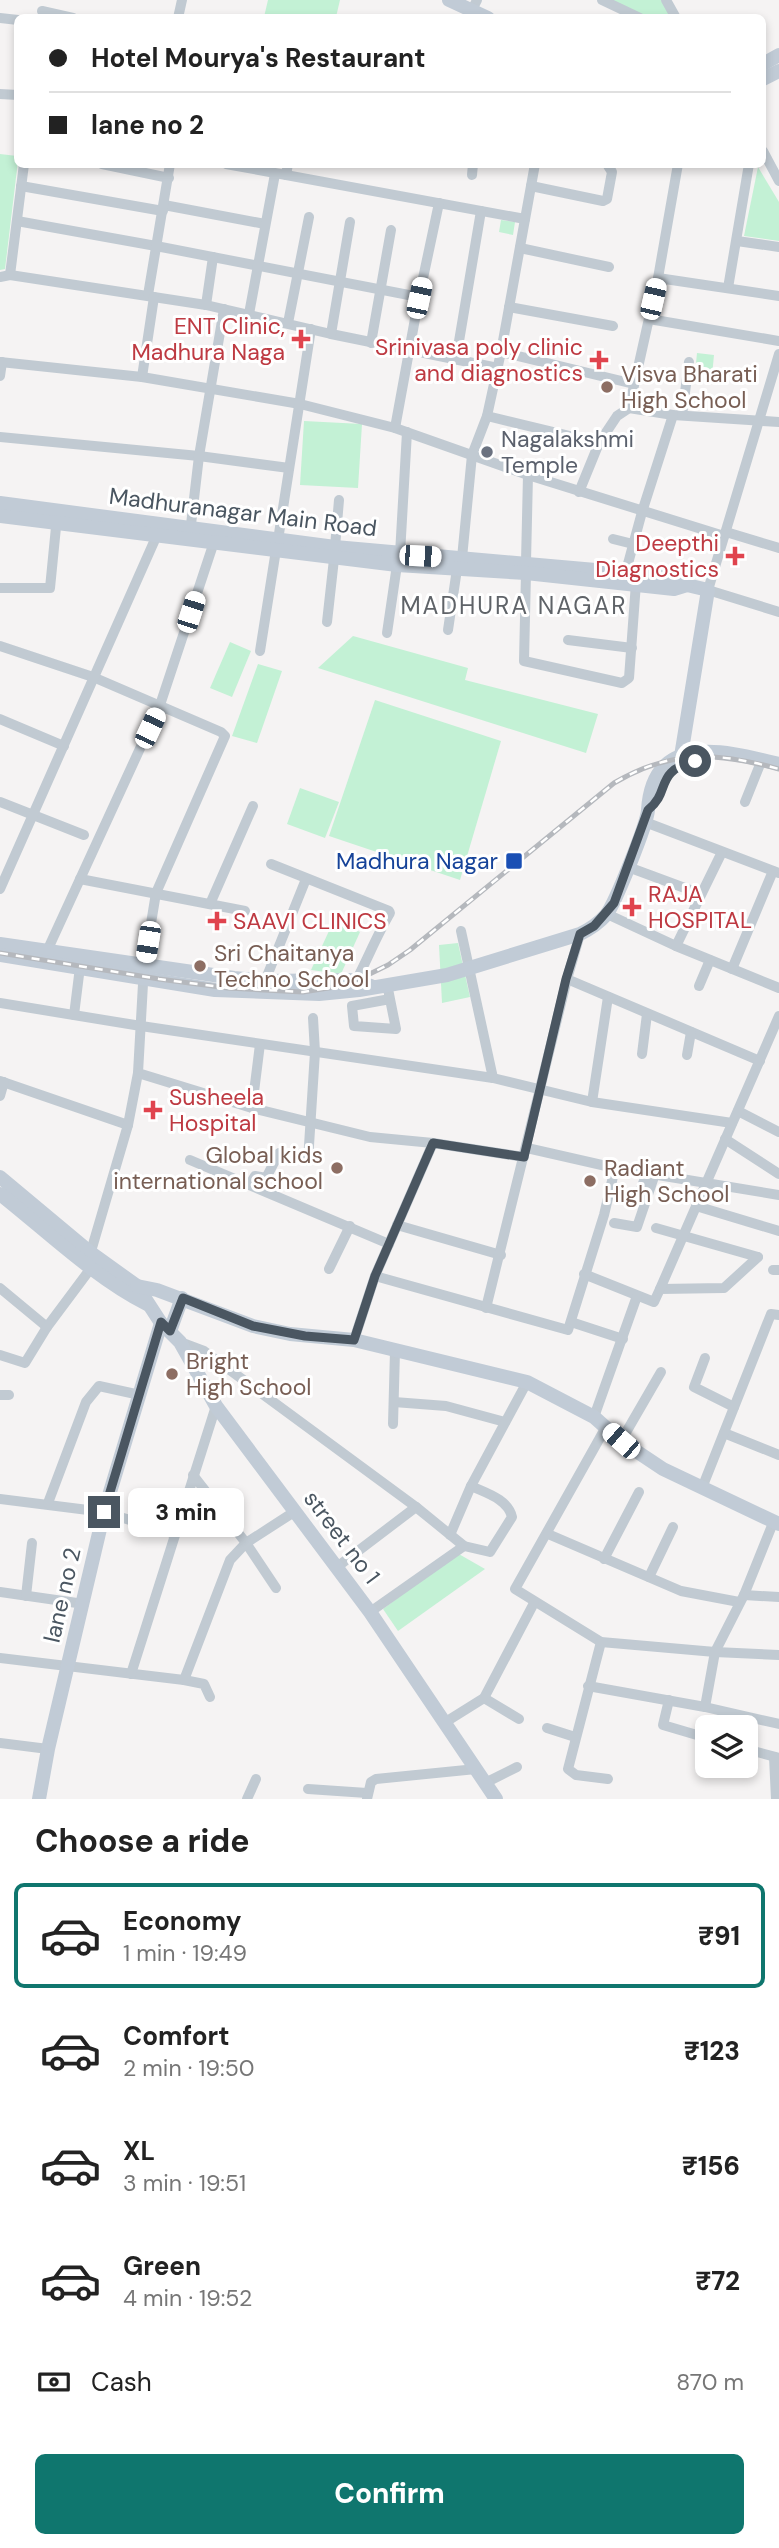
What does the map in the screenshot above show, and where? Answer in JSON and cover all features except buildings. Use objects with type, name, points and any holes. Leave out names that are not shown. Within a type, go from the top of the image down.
[{"type":"street","points":[[437,0],[472,11]]},
{"type":"street","points":[[449,0],[472,11]]},
{"type":"street","points":[[602,0],[632,14]]},
{"type":"street","points":[[766,157],[779,181]]},
{"type":"street","points":[[23,168],[17,221],[5,276],[206,305],[371,343],[498,368]]},
{"type":"street","points":[[121,168],[169,178]]},
{"type":"street","points":[[142,376],[156,246],[170,168]]},
{"type":"street","points":[[256,168],[525,219]]},
{"type":"street","points":[[448,630],[472,455],[487,416],[498,368],[534,168]]},
{"type":"street","points":[[531,186],[603,201],[607,199],[612,172],[610,168]]},
{"type":"street","points":[[629,408],[658,278],[677,168]]},
{"type":"street","points":[[728,288],[749,168]]},
{"type":"street","points":[[249,314],[265,224],[283,171]]},
{"type":"street","points":[[21,186],[265,224]]},
{"type":"street","points":[[395,428],[439,203]]},
{"type":"street","points":[[456,359],[481,211]]},
{"type":"street","points":[[288,323],[309,217]]},
{"type":"street","points":[[17,221],[419,298]]},
{"type":"street","points":[[331,334],[350,222]]},
{"type":"street","points":[[371,343],[391,230]]},
{"type":"street","points":[[737,241],[779,247]]},
{"type":"street","points":[[520,248],[609,267]]},
{"type":"street","points":[[206,305],[213,257]]},
{"type":"street","points":[[658,278],[779,296]]},
{"type":"street","points":[[509,307],[613,326]]},
{"type":"street","points":[[190,534],[199,456],[224,309]]},
{"type":"street","points":[[649,319],[779,341]]},
{"type":"street","points":[[260,651],[311,329]]},
{"type":"street","points":[[501,352],[634,384]]},
{"type":"street","points":[[681,756],[708,590],[779,354]]},
{"type":"street","points":[[0,376],[1,362],[142,376],[300,404],[395,428],[642,512],[779,548]]},
{"type":"street","points":[[626,571],[642,512],[678,415],[690,362]]},
{"type":"street","points":[[579,492],[599,443],[617,416],[629,408],[678,415],[779,422]]},
{"type":"street","points":[[487,416],[599,443]]},
{"type":"street","points":[[387,633],[398,560],[407,432]]},
{"type":"street","points":[[0,437],[199,456],[289,468]]},
{"type":"street","points":[[528,475],[524,661],[622,683],[629,678],[636,583]]},
{"type":"street","points":[[327,622],[339,500]]},
{"type":"street","name":"Madhuranagar Main Road","points":[[0,503],[157,535],[190,534],[214,542],[277,545]]},
{"type":"street","name":"Madhuranagar Main Road","points":[[0,516],[57,516],[398,560],[626,571],[675,577],[687,585],[708,590]]},
{"type":"street","points":[[0,588],[50,588],[57,516]]},
{"type":"street","points":[[0,889],[157,535]]},
{"type":"street","points":[[613,539],[633,544]]},
{"type":"street","points":[[47,951],[160,705],[214,542]]},
{"type":"street","name":"Madhuranagar Main Road","points":[[526,568],[674,589],[687,585]]},
{"type":"street","points":[[708,590],[779,612]]},
{"type":"street","points":[[568,640],[632,648]]},
{"type":"street","points":[[0,646],[93,677],[225,736],[156,893],[144,973],[138,1073],[128,1125],[90,1261],[25,1363],[0,1355]]},
{"type":"street","points":[[0,719],[64,746]]},
{"type":"street","points":[[0,943],[47,951],[215,990],[319,993],[383,990],[467,969],[580,934],[594,926],[614,903],[646,816],[647,802],[659,771],[681,756],[706,750],[779,764]]},
{"type":"street","points":[[646,816],[655,804],[668,774],[687,763],[716,759],[779,772]]},
{"type":"street","points":[[745,802],[759,767]]},
{"type":"street","points":[[0,802],[84,835]]},
{"type":"street","points":[[210,904],[253,806]]},
{"type":"street","points":[[646,816],[722,852],[776,872],[732,969]]},
{"type":"street","points":[[676,946],[722,852]]},
{"type":"street","points":[[271,864],[389,911],[356,981]]},
{"type":"street","points":[[628,867],[701,894]]},
{"type":"street","points":[[80,879],[245,911]]},
{"type":"street","points":[[265,981],[306,879]]},
{"type":"street","points":[[607,914],[676,946],[779,988]]},
{"type":"street","points":[[460,932],[493,1078]]},
{"type":"street","points":[[486,1308],[566,979],[580,934]]},
{"type":"street","points":[[0,955],[144,973],[265,981],[356,981],[383,990]]},
{"type":"street","points":[[699,986],[710,960]]},
{"type":"street","points":[[74,1015],[80,967]]},
{"type":"street","points":[[566,979],[760,1061]]},
{"type":"street","points":[[383,990],[396,1029],[355,1026],[352,1006],[383,990]]},
{"type":"street","points":[[592,1102],[608,997]]},
{"type":"street","points":[[0,1003],[493,1078],[592,1102],[732,1123]]},
{"type":"street","points":[[642,1054],[647,1014]]},
{"type":"street","points":[[584,1274],[654,1302],[779,1016]]},
{"type":"street","points":[[308,1161],[315,1052],[313,1018]]},
{"type":"street","points":[[687,1055],[691,1032]]},
{"type":"street","points":[[252,1108],[260,1044]]},
{"type":"street","points":[[138,1073],[252,1108],[370,1137],[525,1152],[779,1195]]},
{"type":"street","points":[[0,1096],[2,1082],[128,1125]]},
{"type":"street","points":[[738,1111],[779,1132]]},
{"type":"street","points":[[725,1139],[779,1174]]},
{"type":"street","points":[[354,1340],[375,1276],[433,1143]]},
{"type":"street","points":[[250,1184],[256,1176],[265,1178],[279,1153]]},
{"type":"street","points":[[190,1160],[389,1244]]},
{"type":"street","points":[[569,1326],[604,1215],[615,1168]]},
{"type":"street","points":[[614,1223],[637,1227],[642,1187],[651,1174]]},
{"type":"street","name":"street no 1","points":[[0,1177],[90,1261]]},
{"type":"street","name":"street no 1","points":[[0,1194],[149,1304],[170,1332],[216,1406],[370,1612],[496,1799]]},
{"type":"street","points":[[696,1206],[779,1231]]},
{"type":"street","points":[[397,1225],[501,1255]]},
{"type":"street","points":[[329,1269],[350,1226]]},
{"type":"street","points":[[656,1228],[758,1257],[724,1288],[660,1289]]},
{"type":"street","points":[[375,1276],[486,1308],[623,1339]]},
{"type":"street","points":[[0,1288],[47,1327]]},
{"type":"street","points":[[133,1290],[183,1298],[253,1326],[300,1335],[354,1340],[527,1382],[594,1416],[621,1441],[663,1469],[776,1523],[715,1652],[705,1707]]},
{"type":"street","points":[[594,1416],[637,1296]]},
{"type":"street","name":"lane no 2","points":[[40,1799],[48,1749],[104,1512],[140,1395],[183,1298]]},
{"type":"street","points":[[702,1488],[771,1314],[779,1315]]},
{"type":"street","points":[[170,1332],[204,1351],[416,1507],[464,1546],[490,1552],[512,1517],[509,1506],[471,1486]]},
{"type":"street","points":[[393,1424],[395,1351]]},
{"type":"street","points":[[705,1358],[694,1387],[734,1407]]},
{"type":"street","points":[[621,1441],[661,1372]]},
{"type":"street","points":[[450,1535],[471,1486],[527,1382]]},
{"type":"street","points":[[48,1503],[86,1402],[99,1387],[140,1395]]},
{"type":"street","points":[[394,1402],[446,1406],[505,1422]]},
{"type":"street","points":[[131,1674],[216,1406]]},
{"type":"street","points":[[606,1427],[515,1590],[601,1642],[779,1655]]},
{"type":"street","points":[[724,1433],[779,1455]]},
{"type":"street","points":[[194,1475],[246,1543],[276,1588]]},
{"type":"street","points":[[604,1559],[639,1492]]},
{"type":"street","points":[[0,1499],[104,1512],[175,1534]]},
{"type":"street","points":[[337,1567],[416,1507]]},
{"type":"street","points":[[184,1680],[230,1560],[246,1543],[294,1512]]},
{"type":"street","points":[[649,1577],[673,1527]]},
{"type":"street","points":[[548,1534],[681,1591],[742,1599],[779,1597]]},
{"type":"street","points":[[26,1596],[32,1544]]},
{"type":"street","points":[[370,1612],[464,1546]]},
{"type":"street","points":[[0,1592],[84,1604]]},
{"type":"street","points":[[444,1723],[484,1698],[534,1603]]},
{"type":"street","points":[[601,1642],[568,1769],[570,1772],[608,1779]]},
{"type":"street","points":[[0,1658],[184,1680],[204,1684],[210,1697]]},
{"type":"street","points":[[588,1686],[705,1707],[779,1724]]},
{"type":"street","points":[[484,1698],[519,1719]]},
{"type":"street","points":[[669,1700],[663,1725],[695,1734]]},
{"type":"street","points":[[547,1728],[575,1737]]},
{"type":"street","points":[[0,1744],[48,1749]]},
{"type":"street","points":[[758,1752],[777,1757],[776,1799]]},
{"type":"street","points":[[485,1783],[517,1767]]},
{"type":"street","points":[[308,1789],[367,1796],[371,1782],[376,1779],[476,1769]]},
{"type":"street","points":[[247,1799],[256,1779]]},
{"type":"green space","points":[[268,0],[340,0],[337,14],[265,14]]},
{"type":"green space","points":[[607,0],[661,0],[669,14],[639,14]]},
{"type":"green space","points":[[0,154],[14,156],[14,168],[17,168],[5,269],[0,270]]},
{"type":"green space","points":[[759,168],[779,202],[779,241],[744,236]]},
{"type":"green space","points":[[501,220],[515,222],[513,235],[499,232]]},
{"type":"green space","points":[[697,353],[714,355],[712,376],[695,374]]},
{"type":"green space","points":[[304,421],[362,424],[358,488],[300,485]]},
{"type":"green space","points":[[353,636],[468,668],[465,680],[598,714],[586,753],[318,668]]},
{"type":"green space","points":[[230,642],[251,651],[232,697],[210,688]]},
{"type":"green space","points":[[258,664],[282,671],[257,743],[232,736]]},
{"type":"green space","points":[[375,700],[501,741],[460,880],[329,836]]},
{"type":"green space","points":[[300,788],[339,802],[325,838],[287,824]]},
{"type":"green space","points":[[334,920],[360,932],[341,974],[311,970]]},
{"type":"green space","points":[[458,943],[470,997],[442,1003],[439,945]]},
{"type":"green space","points":[[457,1553],[485,1569],[398,1631],[383,1609]]},
{"type":"railway","points":[[0,953],[228,988],[303,992],[347,985],[388,965],[410,950],[614,783],[635,772],[675,759],[695,757],[735,759],[779,769]]},
{"type":"place","name":"ENT Clinic, Madhura Naga","points":[[301,339]]},
{"type":"place","name":"Srinivasa poly clinic and diagnostics","points":[[599,360]]},
{"type":"place","name":"Visva Bharati High School","points":[[607,387]]},
{"type":"place","name":"Nagalakshmi Temple","points":[[487,452]]},
{"type":"place","name":"Deepthi Diagnostics","points":[[735,556]]},
{"type":"place","name":"Madhura Nagar","points":[[514,861]]},
{"type":"place","name":"RAJA HOSPITAL","points":[[632,907]]},
{"type":"place","name":"SAAVI CLINICS","points":[[217,921]]},
{"type":"place","name":"Sri Chaitanya Techno School","points":[[200,966]]},
{"type":"place","name":"Susheela Hospital","points":[[153,1110]]},
{"type":"place","name":"Global kids international school","points":[[337,1168]]},
{"type":"place","name":"Radiant High School","points":[[590,1181]]},
{"type":"place","name":"Bright High School","points":[[172,1374]]},
{"type":"district","name":"MADHURA NAGAR","points":[[514,605]]},
{"type":"route","points":[[104,1512],[161,1322],[170,1331],[183,1298],[253,1326],[290,1334],[354,1340],[375,1276],[433,1143],[524,1157],[566,979],[580,934],[594,926],[614,903],[648,810],[655,804],[664,780],[673,769],[695,761]]}]
